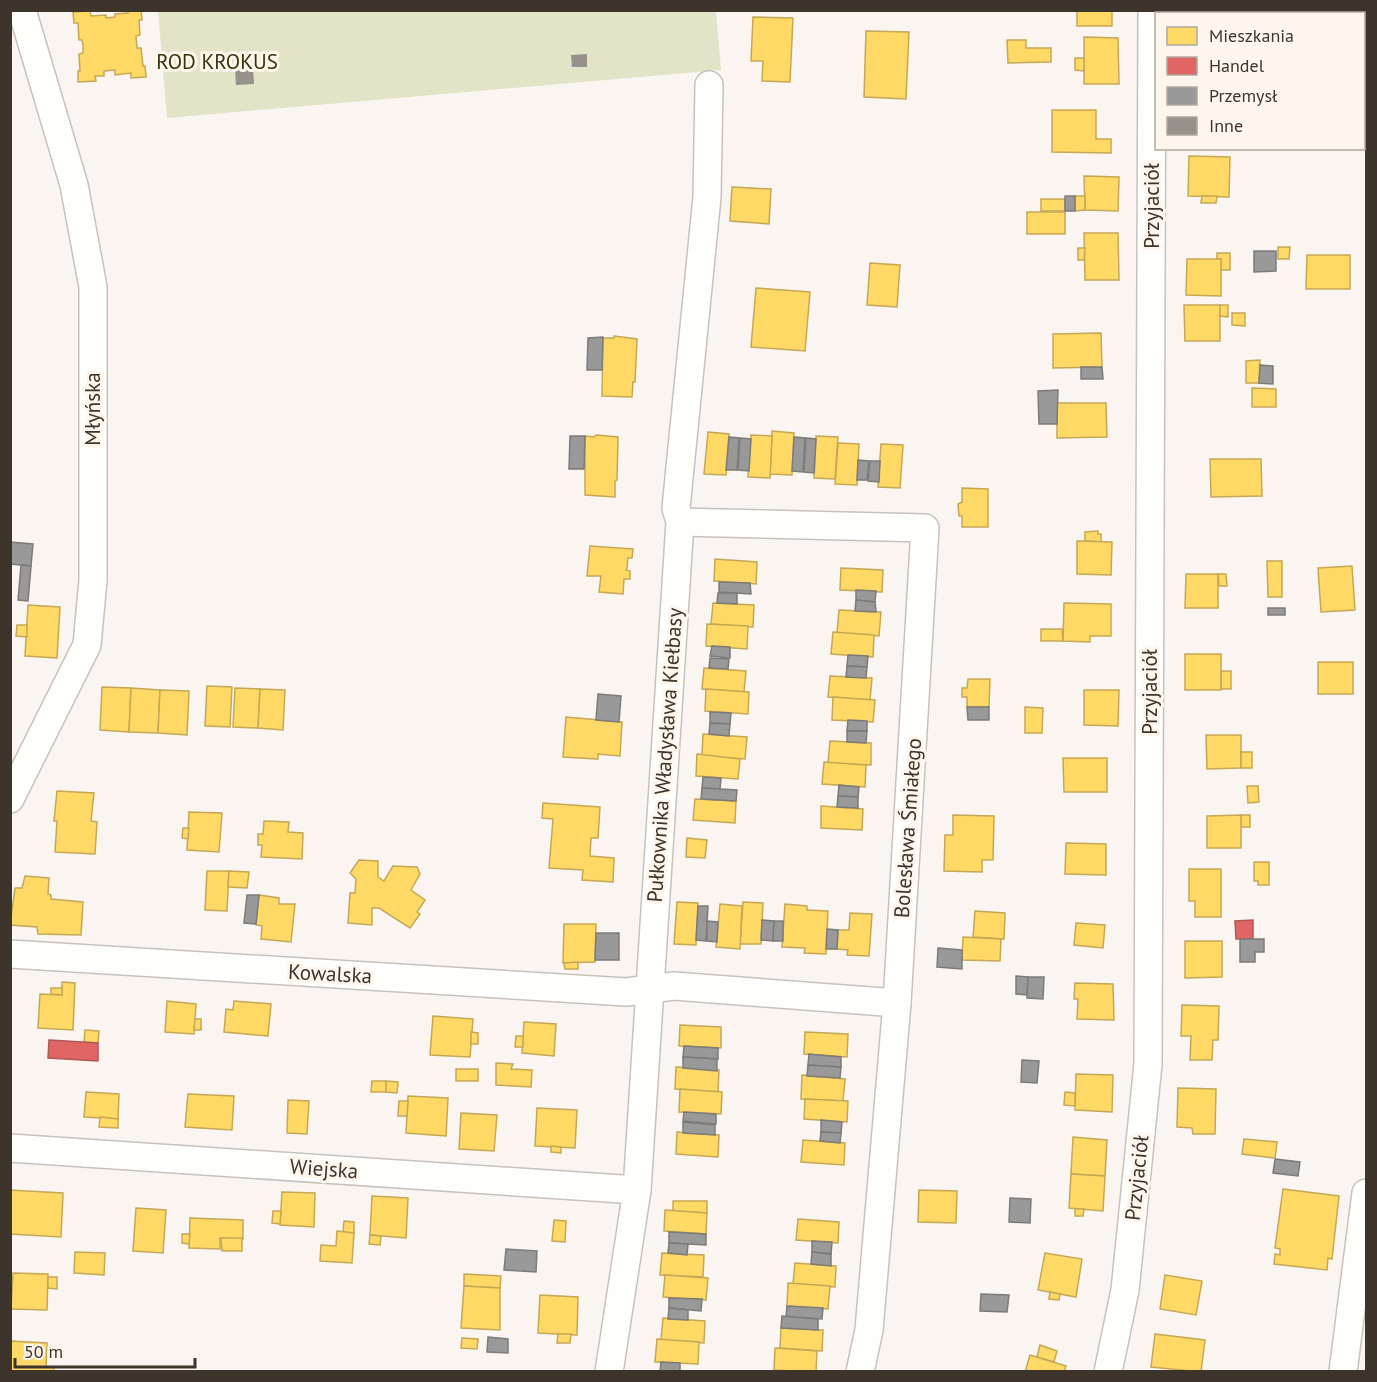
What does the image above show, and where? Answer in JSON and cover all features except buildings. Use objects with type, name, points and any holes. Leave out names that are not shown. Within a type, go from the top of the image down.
[{"type":"street","name":"Młyńska","points":[[10,799],[87,645],[93,580],[93,287],[74,185],[22,10]]},
{"type":"street","name":"Przyjaciół","points":[[1108,1371],[1125,1290],[1148,1064],[1152,10]]},
{"type":"street","name":"Pułkownika Władysława Kiełbasy","points":[[609,1371],[637,1190],[680,522],[676,508],[707,197],[709,85]]},
{"type":"street","name":"Bolesława Śmiałego","points":[[680,522],[925,528],[897,1003],[868,1330],[860,1371]]},
{"type":"street","name":"Kowalska","points":[[10,954],[626,992],[650,989]]},
{"type":"street","points":[[650,989],[674,986],[897,1003]]},
{"type":"street","name":"Wiejska","points":[[10,1148],[637,1190]]},
{"type":"street","points":[[1343,1371],[1366,1193]]},
{"type":"green space","name":"ROD KROKUS","points":[[158,11],[716,11],[721,70],[167,118]]}]
